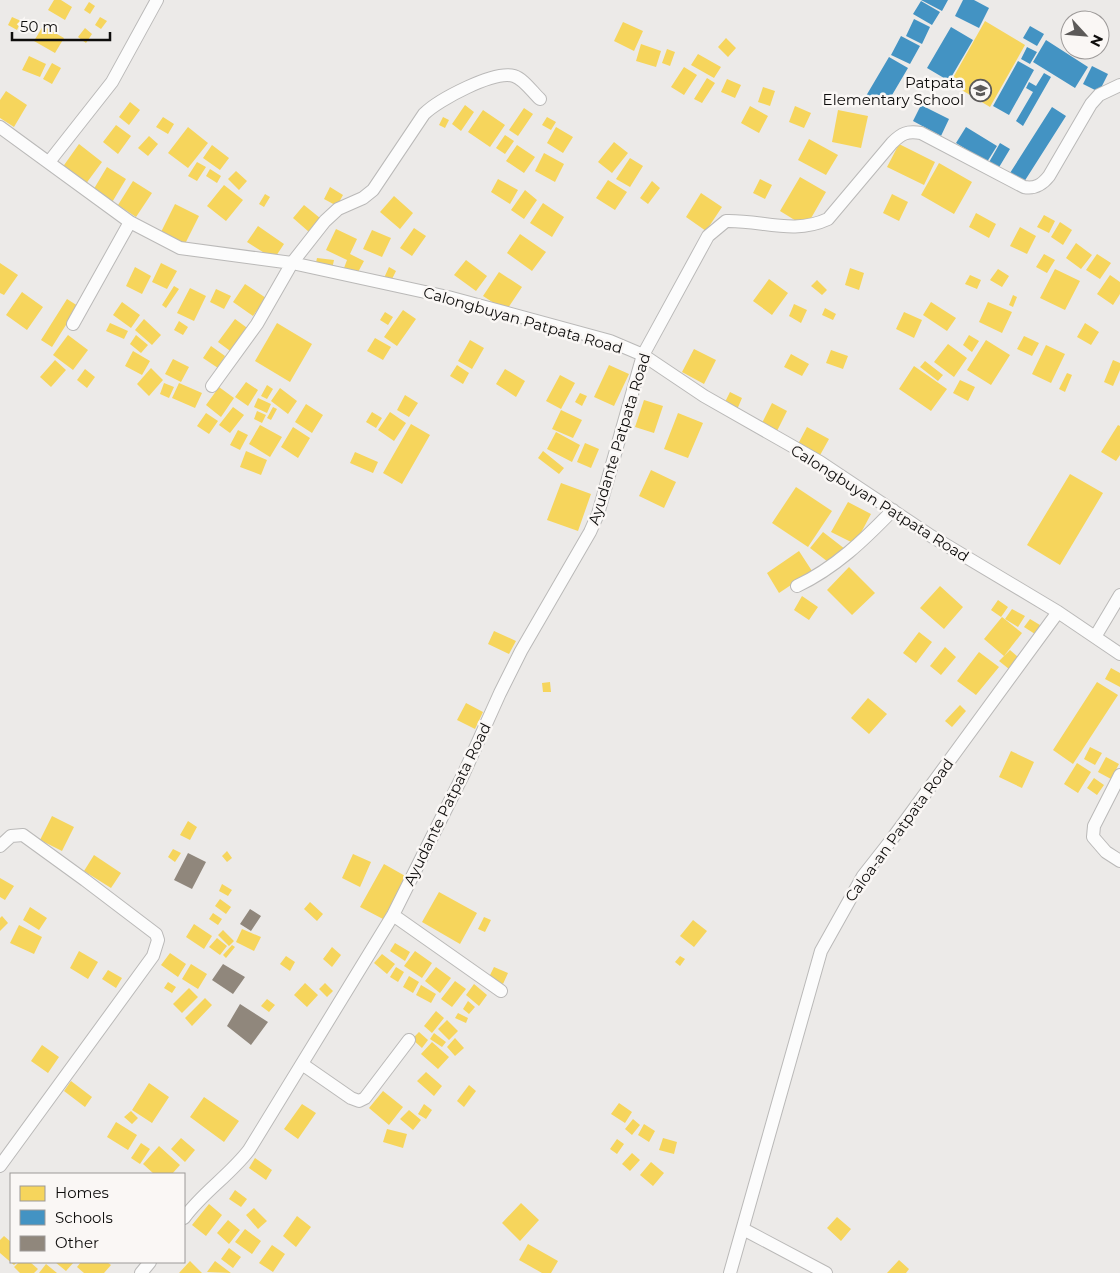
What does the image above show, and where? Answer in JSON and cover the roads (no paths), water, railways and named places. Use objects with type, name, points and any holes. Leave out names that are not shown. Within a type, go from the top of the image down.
[{"type":"street","points":[[49,162],[112,82],[157,0]]},
{"type":"street","points":[[212,386],[257,324],[292,263],[332,212],[363,198],[373,190],[424,114],[441,100],[478,83],[506,75],[518,78],[540,99]]},
{"type":"street","name":"Ayudante Patpata Road","points":[[185,1217],[203,1196],[235,1168],[249,1150],[393,915],[464,773],[521,651],[590,532],[598,514],[643,355],[708,236],[726,221],[801,228],[816,225],[828,219],[892,143],[902,133],[912,131],[921,133],[1024,188],[1034,188],[1043,183],[1049,176],[1091,104],[1099,96],[1120,85]]},
{"type":"street","name":"Calongbuyan Patpata Road","points":[[0,127],[130,222],[172,244],[194,251],[292,263],[448,297],[610,341],[643,355],[704,396],[820,462],[893,510],[1058,612],[1120,654]]},
{"type":"street","points":[[73,324],[130,222]]},
{"type":"street","points":[[797,586],[821,575],[893,510]]},
{"type":"street","points":[[1095,637],[1120,595]]},
{"type":"street","name":"Caloa-an Patpata Road","points":[[730,1273],[819,960],[842,910],[862,876],[892,839],[1058,612]]},
{"type":"street","points":[[1120,775],[1094,826],[1093,838],[1099,846],[1120,860]]},
{"type":"street","points":[[0,846],[11,836],[23,835],[156,934],[158,940],[154,956],[0,1166]]},
{"type":"street","points":[[393,915],[501,991]]},
{"type":"street","points":[[302,1064],[351,1098],[359,1101],[365,1098],[409,1040]]},
{"type":"street","points":[[743,1230],[826,1273]]},
{"type":"street","points":[[141,1273],[149,1263]]},
{"type":"place","name":"Patpata Elementary School","points":[[980,91]]}]
